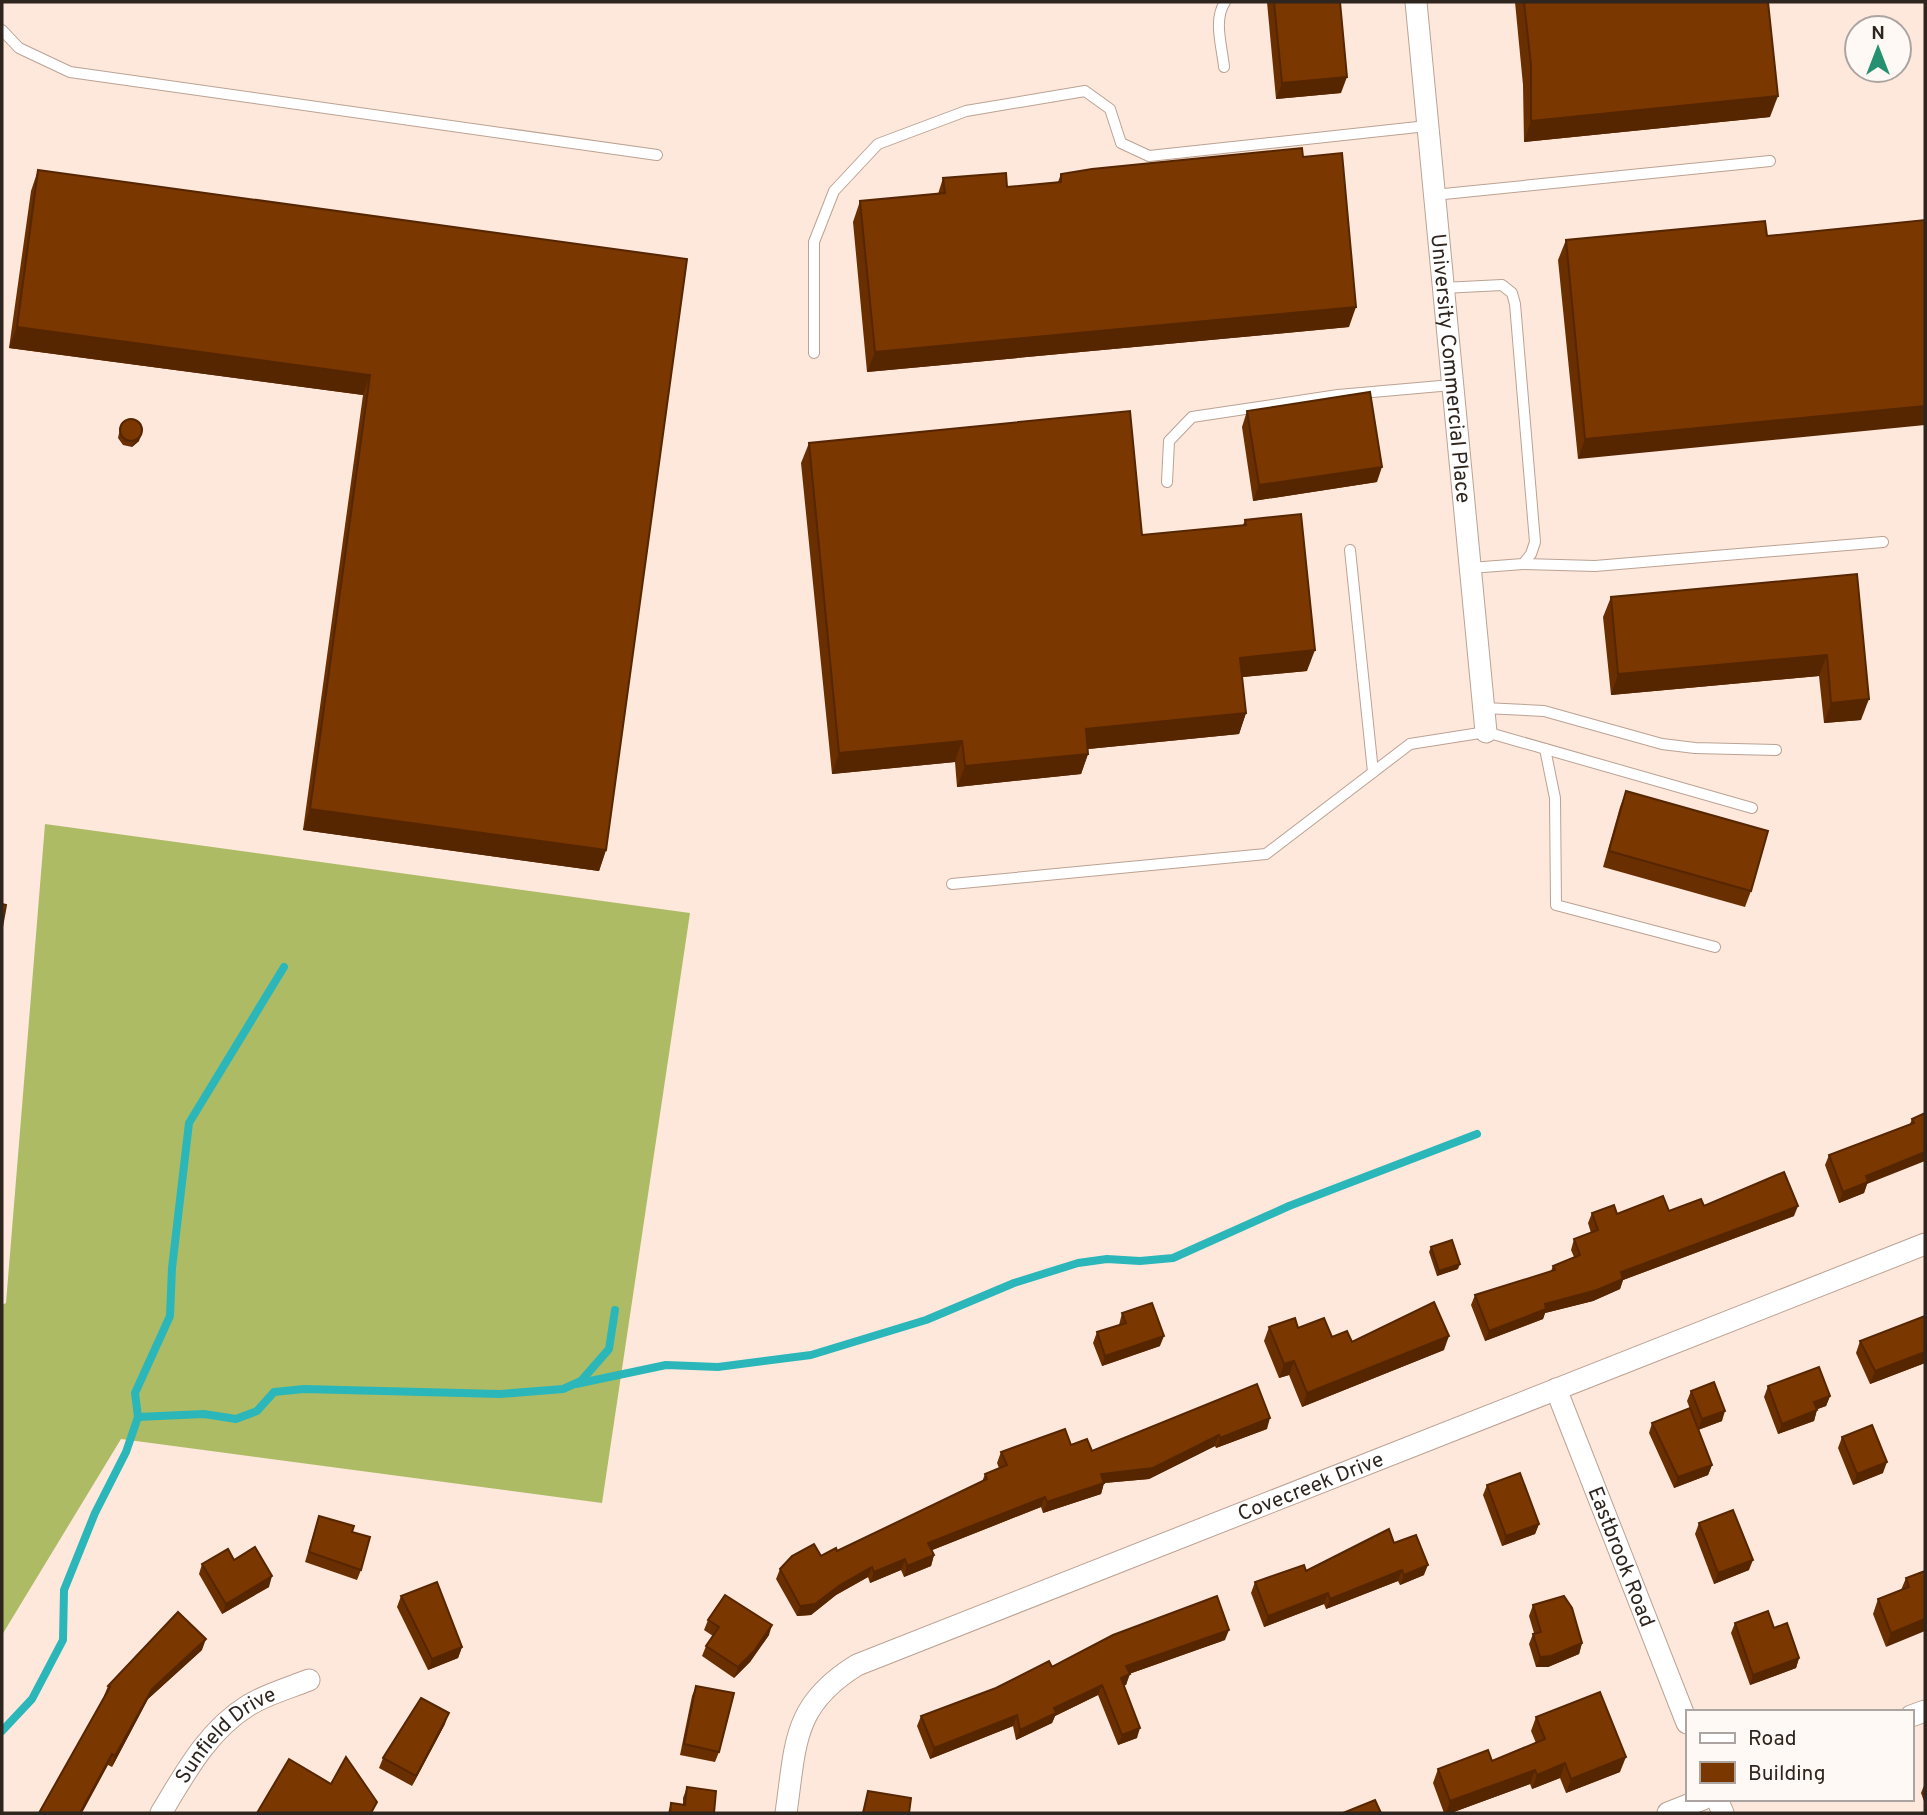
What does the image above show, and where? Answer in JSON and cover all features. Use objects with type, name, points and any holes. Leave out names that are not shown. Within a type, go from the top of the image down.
[{"type":"street","name":"University Commercial Place","points":[[1416,2],[1486,732]]},
{"type":"street","name":"Covecreek Drive","points":[[786,1813],[796,1740],[806,1713],[832,1680],[857,1665],[1925,1244]]},
{"type":"street","name":"Eastbrook Road","points":[[1556,1389],[1686,1720]]},
{"type":"street","name":"Sunfield Drive","points":[[162,1813],[184,1773],[223,1726],[248,1705],[309,1681]]},
{"type":"street","points":[[1668,1813],[1698,1801]]},
{"type":"lane","points":[[1224,67],[1219,21],[1220,10],[1226,2]]},
{"type":"lane","points":[[2,30],[19,48],[70,72],[657,155]]},
{"type":"lane","points":[[814,353],[814,242],[834,191],[878,144],[966,111],[1085,91],[1110,109],[1121,143],[1149,156],[1427,126]]},
{"type":"lane","points":[[1434,195],[1770,161]]},
{"type":"lane","points":[[1443,288],[1502,285],[1512,293],[1535,542],[1531,554],[1523,564]]},
{"type":"lane","points":[[1167,482],[1169,441],[1192,417],[1338,395],[1452,384]]},
{"type":"lane","points":[[1470,568],[1523,564],[1595,566],[1883,542]]},
{"type":"lane","points":[[1350,550],[1373,772]]},
{"type":"lane","points":[[1484,708],[1544,711],[1662,744],[1695,748],[1776,750]]},
{"type":"lane","points":[[952,884],[1266,854],[1410,744],[1486,732],[1752,808]]},
{"type":"lane","points":[[1545,749],[1555,798],[1556,905],[1715,947]]},
{"type":"green space","points":[[45,824],[690,913],[602,1503],[121,1439],[2,1635],[2,1305],[6,1303]]},
{"type":"building","points":[[1274,2],[1340,2],[1347,77],[1282,83]]},
{"type":"building","points":[[1524,2],[1768,2],[1778,96],[1531,121],[1531,65]]},
{"type":"building","points":[[1302,148],[1303,157],[1342,153],[1356,307],[875,352],[860,201],[945,193],[943,178],[1006,173],[1007,187],[1061,182],[1061,174],[1092,169]]},
{"type":"building","points":[[38,170],[687,259],[606,850],[310,809],[370,375],[17,327]]},
{"type":"building","points":[[1925,220],[1925,406],[1585,439],[1566,240],[1765,221],[1767,236]]},
{"type":"building","points":[[1370,392],[1382,467],[1259,485],[1247,411]]},
{"type":"building","points":[[1130,411],[1142,535],[1246,525],[1245,520],[1301,514],[1315,650],[1240,658],[1246,713],[1086,729],[1088,754],[965,766],[962,741],[839,753],[809,443]]},
{"type":"building","points":[[131,419],[139,422],[142,430],[139,438],[131,441],[123,438],[120,430],[123,422]]},
{"type":"building","points":[[1857,574],[1869,699],[1831,703],[1827,655],[1618,674],[1611,597]]},
{"type":"building","points":[[1626,791],[1768,831],[1751,891],[1609,851]]},
{"type":"building","points":[[2,904],[6,905],[2,927]]},
{"type":"building","points":[[1925,1113],[1925,1152],[1866,1176],[1868,1182],[1843,1192],[1829,1155],[1914,1123],[1912,1119]]},
{"type":"building","points":[[1784,1172],[1798,1206],[1621,1272],[1623,1279],[1597,1290],[1545,1304],[1546,1309],[1489,1331],[1475,1295],[1555,1270],[1553,1266],[1580,1255],[1574,1239],[1598,1230],[1592,1213],[1614,1205],[1617,1214],[1663,1196],[1669,1211],[1701,1199],[1704,1206]]},
{"type":"building","points":[[1452,1240],[1460,1264],[1439,1271],[1431,1247]]},
{"type":"building","points":[[1434,1302],[1449,1336],[1307,1393],[1294,1361],[1284,1364],[1269,1327],[1295,1318],[1298,1328],[1324,1318],[1332,1337],[1347,1331],[1352,1342]]},
{"type":"building","points":[[1152,1303],[1164,1336],[1105,1356],[1097,1332],[1126,1323],[1122,1313]]},
{"type":"building","points":[[1925,1316],[1925,1352],[1875,1371],[1860,1341]]},
{"type":"building","points":[[1819,1367],[1830,1396],[1814,1402],[1817,1410],[1782,1424],[1768,1386]]},
{"type":"building","points":[[1714,1382],[1725,1411],[1702,1419],[1691,1391]]},
{"type":"building","points":[[1257,1384],[1270,1418],[1220,1438],[1219,1435],[1153,1468],[1101,1474],[1104,1483],[1047,1502],[1045,1497],[928,1543],[934,1555],[907,1566],[905,1559],[874,1572],[872,1567],[840,1585],[815,1604],[800,1606],[780,1569],[792,1556],[814,1544],[821,1556],[836,1548],[837,1551],[987,1479],[985,1474],[1007,1465],[1001,1452],[1065,1429],[1071,1445],[1087,1439],[1092,1451]]},
{"type":"building","points":[[1690,1408],[1712,1465],[1678,1477],[1652,1423]]},
{"type":"building","points":[[1872,1425],[1887,1462],[1857,1474],[1842,1437]]},
{"type":"building","points":[[1520,1473],[1539,1524],[1506,1536],[1487,1485]]},
{"type":"building","points":[[1733,1510],[1753,1560],[1718,1573],[1699,1523]]},
{"type":"building","points":[[319,1516],[354,1526],[352,1532],[370,1537],[361,1570],[309,1552]]},
{"type":"building","points":[[1389,1529],[1394,1543],[1416,1535],[1428,1565],[1404,1575],[1402,1570],[1330,1599],[1328,1593],[1268,1616],[1255,1582],[1304,1565],[1306,1571]]},
{"type":"building","points":[[255,1547],[272,1576],[226,1604],[202,1564],[228,1549],[234,1560]]},
{"type":"building","points":[[1925,1571],[1925,1619],[1891,1633],[1878,1599],[1909,1587],[1906,1578]]},
{"type":"building","points":[[437,1582],[462,1647],[432,1659],[401,1596]]},
{"type":"building","points":[[725,1595],[772,1625],[754,1651],[738,1667],[706,1646],[719,1627],[708,1620]]},
{"type":"building","points":[[1217,1596],[1229,1630],[1126,1666],[1130,1674],[1121,1678],[1140,1728],[1122,1735],[1102,1685],[1054,1708],[1056,1713],[1020,1730],[1017,1715],[934,1748],[921,1716],[996,1688],[1049,1661],[1052,1667],[1113,1635]]},
{"type":"building","points":[[1564,1596],[1572,1608],[1582,1643],[1551,1656],[1540,1657],[1533,1634],[1541,1632],[1533,1605]]},
{"type":"building","points":[[1768,1611],[1774,1628],[1787,1623],[1799,1658],[1753,1675],[1735,1623]]},
{"type":"building","points":[[178,1612],[206,1639],[152,1689],[80,1813],[39,1813],[110,1687],[108,1686]]},
{"type":"building","points":[[696,1686],[734,1693],[719,1752],[684,1744]]},
{"type":"building","points":[[1600,1692],[1626,1757],[1571,1779],[1565,1763],[1537,1775],[1535,1770],[1450,1801],[1438,1769],[1488,1750],[1492,1761],[1545,1739],[1536,1717]]},
{"type":"building","points":[[421,1698],[449,1713],[416,1776],[383,1758]]},
{"type":"building","points":[[346,1757],[377,1802],[371,1813],[257,1813],[289,1759],[331,1784]]},
{"type":"building","points":[[687,1787],[716,1791],[714,1813],[670,1813],[671,1803],[685,1805]]},
{"type":"building","points":[[868,1791],[911,1798],[909,1813],[863,1813]]},
{"type":"building","points":[[1375,1800],[1381,1813],[1343,1813]]},
{"type":"waterway","points":[[2,1731],[32,1699],[63,1640],[64,1590],[95,1513],[126,1452],[138,1417],[135,1393],[170,1316],[172,1268],[189,1123],[284,967]]},
{"type":"waterway","points":[[576,1384],[666,1365],[718,1367],[811,1355],[926,1320],[1014,1283],[1078,1263],[1107,1259],[1140,1261],[1173,1258],[1289,1206],[1477,1134]]},
{"type":"waterway","points":[[138,1417],[204,1414],[236,1419],[257,1411],[274,1392],[304,1389],[500,1394],[563,1389],[581,1381],[609,1349],[615,1310]]}]
